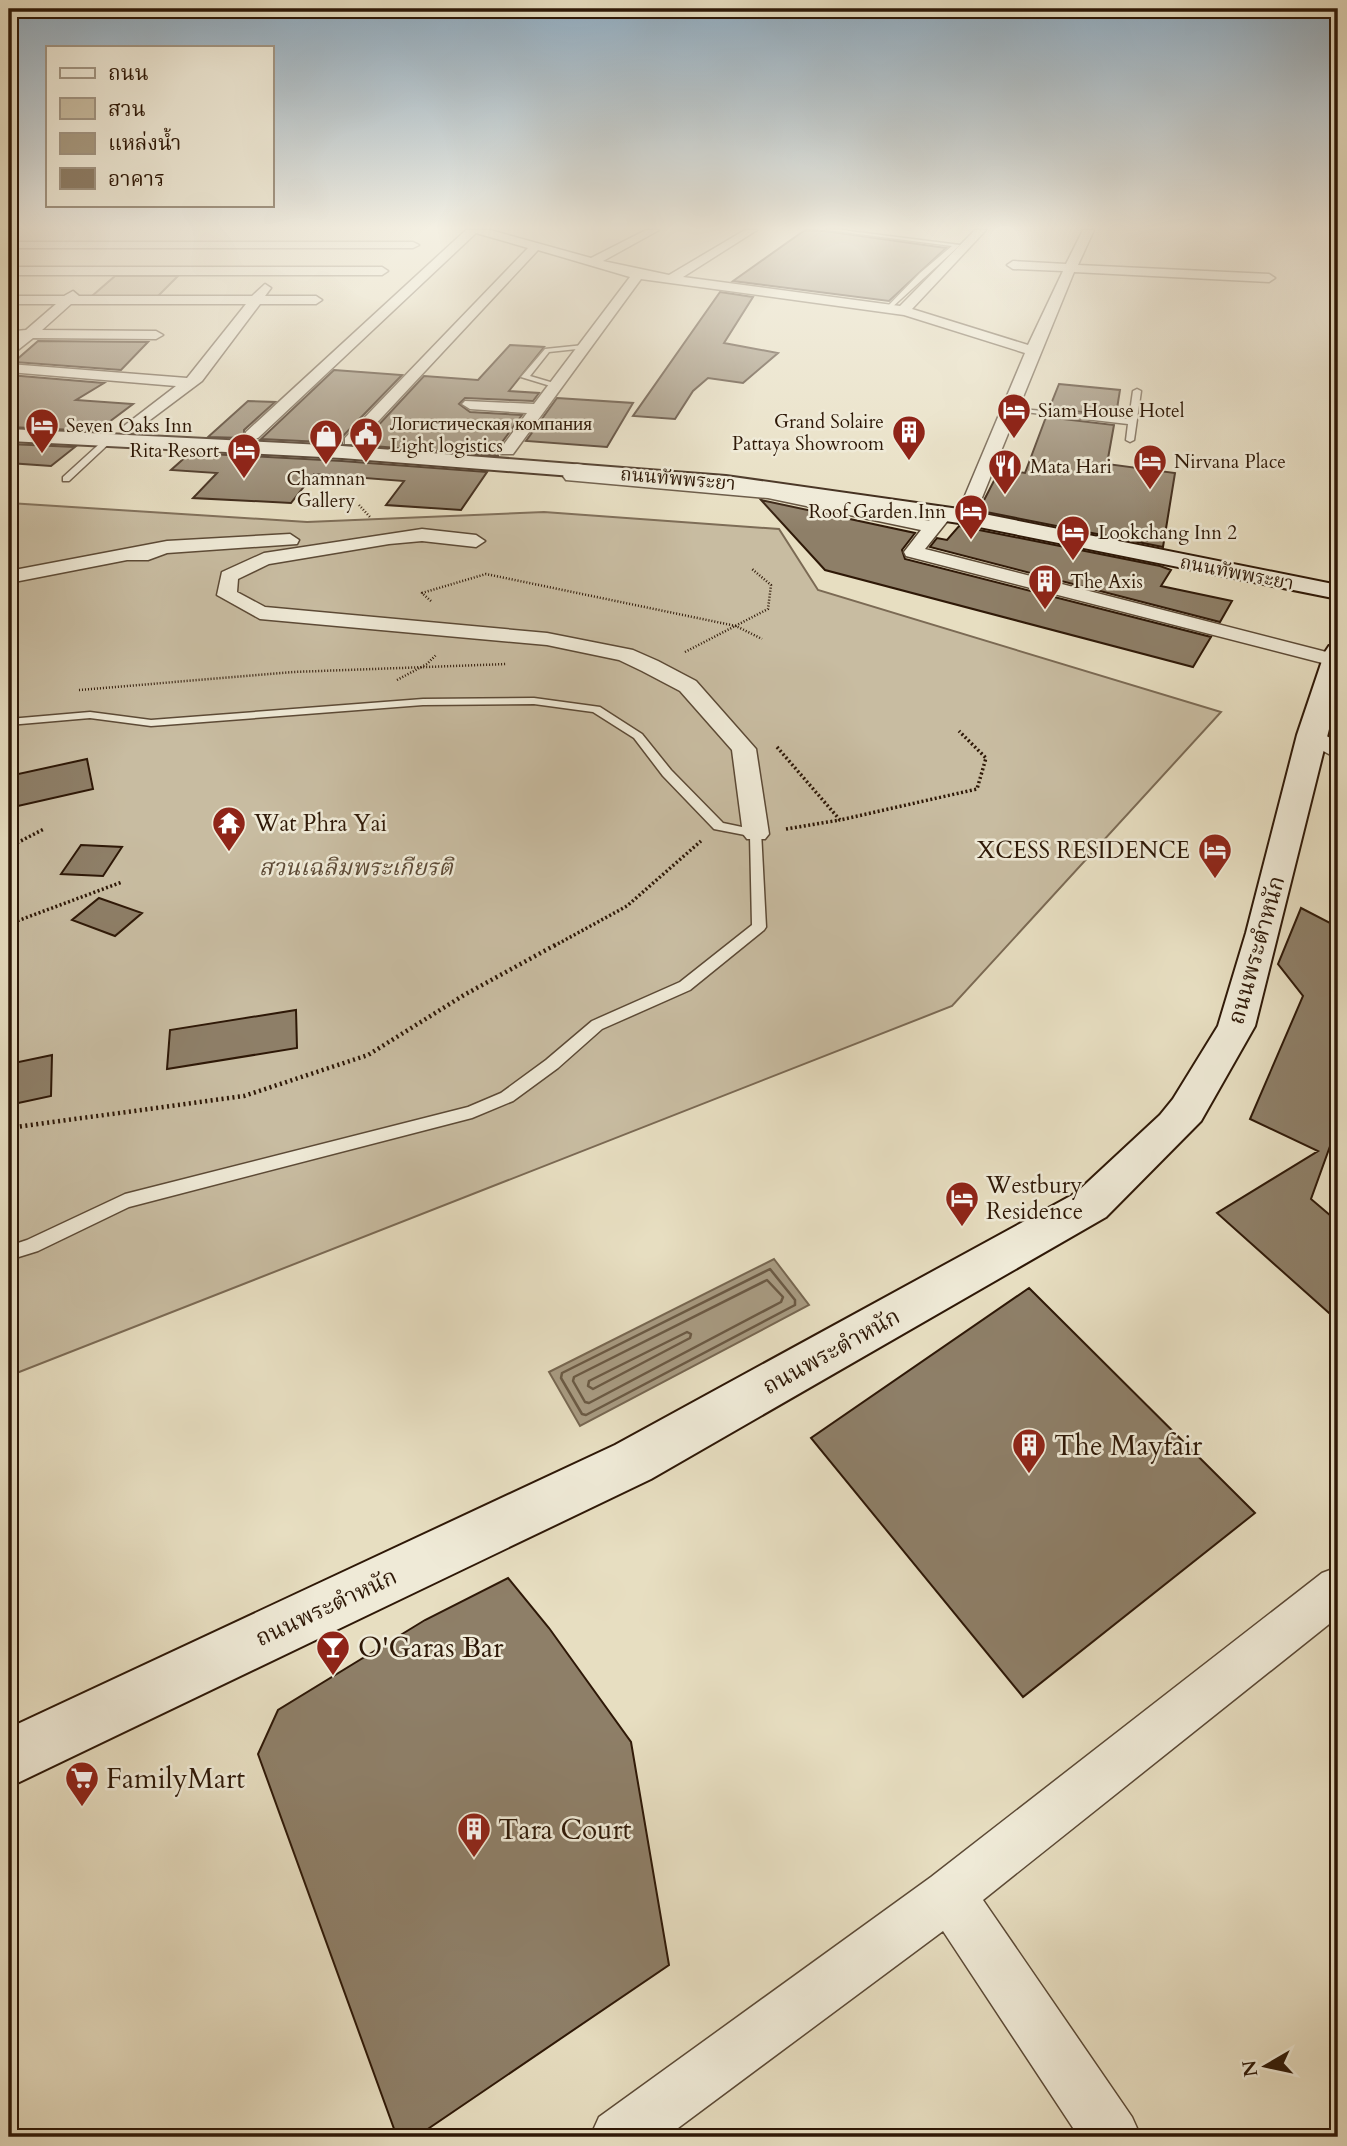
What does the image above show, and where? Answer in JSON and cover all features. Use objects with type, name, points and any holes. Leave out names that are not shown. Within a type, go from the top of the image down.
[{"type":"main road","name":"ถนนทัพพระยา","points":[[9,424],[739,484],[1338,592]]},
{"type":"main road","name":"ถนนทัพพระยา","points":[[9,435],[252,435],[507,451],[732,471],[971,505],[1338,576]]},
{"type":"main road","name":"ถนนพระตำหนัก","points":[[9,1758],[633,1462],[1091,1205],[1181,1118],[1236,1026],[1263,933],[1325,743],[1337,657]]},
{"type":"street","points":[[9,353],[33,330]]},
{"type":"street","points":[[119,434],[190,383],[234,330]]},
{"type":"street","points":[[252,435],[365,330]]},
{"type":"street","points":[[351,441],[454,330]]},
{"type":"street","points":[[507,451],[597,330]]},
{"type":"street","points":[[968,330],[1034,351]]},
{"type":"street","points":[[971,505],[1034,351],[1036,330]]},
{"type":"street","points":[[9,334],[156,335]]},
{"type":"street","points":[[9,368],[190,383]]},
{"type":"street","points":[[470,404],[538,409]]},
{"type":"street","points":[[939,520],[913,552],[1337,657]]},
{"type":"street","points":[[9,577],[181,546],[362,537],[422,536],[476,541]]},
{"type":"street","points":[[128,554],[169,555],[215,568],[389,538]]},
{"type":"street","points":[[215,568],[227,595],[260,613],[547,639],[625,655],[650,666],[688,686],[744,750],[755,834]]},
{"type":"street","points":[[619,2137],[949,1895],[1338,1589]]},
{"type":"street","points":[[949,1895],[1112,2137]]},
{"type":"lane","points":[[554,386],[525,377],[547,350],[584,347]]},
{"type":"lane","points":[[1129,440],[1137,391]]},
{"type":"lane","points":[[1011,410],[1133,422]]},
{"type":"lane","points":[[66,479],[119,434]]},
{"type":"lane","points":[[9,722],[90,715],[151,723],[423,702],[534,701],[596,709],[638,736],[667,773],[719,826],[755,834],[759,927],[685,986],[597,1025],[552,1064],[507,1097],[472,1112],[125,1201],[32,1245],[9,1253]]},
{"type":"path","points":[[650,666],[692,650],[768,609],[771,585],[752,569]]},
{"type":"path","points":[[486,574],[736,626],[762,639]]},
{"type":"path","points":[[76,691],[210,677],[427,664],[511,664]]},
{"type":"path","points":[[755,834],[840,820],[977,789],[986,758],[958,731]]},
{"type":"path","points":[[770,740],[840,820]]},
{"type":"path","points":[[9,1128],[244,1096],[368,1055],[464,995],[627,906],[719,826]]},
{"type":"path","points":[[9,847],[44,829]]},
{"type":"path","points":[[9,924],[122,882]]},
{"type":"green space","name":"สวนเฉลิมพระเกียรติ","points":[[9,503],[307,522],[544,512],[779,529],[818,590],[1221,712],[952,1006],[9,1376]]},
{"type":"water","points":[[774,1259],[809,1305],[580,1426],[549,1372]]},
{"type":"building","points":[[693,330],[732,330],[724,343],[778,353],[743,383],[708,378],[693,391],[675,419],[633,416]]},
{"type":"building","points":[[38,341],[148,342],[121,370],[14,362]]},
{"type":"building","points":[[510,345],[544,347],[509,391],[539,393],[533,401],[465,398],[459,404],[470,412],[522,415],[497,449],[498,456],[360,445],[424,376],[478,380]]},
{"type":"building","points":[[334,370],[402,375],[343,436],[342,443],[261,439]]},
{"type":"building","points":[[9,375],[104,383],[76,400],[133,404],[97,431],[9,427]]},
{"type":"building","points":[[1059,384],[1120,390],[1116,415],[1049,409]]},
{"type":"building","points":[[557,398],[633,403],[607,447],[526,441]]},
{"type":"building","points":[[248,401],[275,402],[244,430],[244,438],[208,437]]},
{"type":"building","points":[[1046,417],[1114,425],[1107,464],[1175,473],[1163,547],[976,510],[981,506],[1000,469],[1025,473]]},
{"type":"building","name":"Seven Oaks Inn","points":[[9,444],[75,447],[51,466],[9,463]]},
{"type":"building","points":[[190,453],[487,472],[461,510],[386,505],[404,481],[314,474],[291,503],[193,498],[217,473],[171,470]]},
{"type":"building","name":"The Axis","points":[[761,500],[915,533],[902,550],[905,559],[1211,637],[1193,667],[825,570]]},
{"type":"building","points":[[959,526],[1160,566],[1171,570],[1161,586],[1232,601],[1220,622],[930,547],[937,538],[947,540]]},
{"type":"building","points":[[87,759],[93,789],[9,808],[9,776]]},
{"type":"building","points":[[81,845],[122,847],[103,876],[61,874]]},
{"type":"building","points":[[99,898],[142,913],[115,936],[72,920]]},
{"type":"building","points":[[1301,908],[1338,927],[1338,1124],[1311,1199],[1338,1222],[1338,1321],[1217,1213],[1318,1151],[1250,1119],[1303,996],[1278,964]]},
{"type":"building","points":[[296,1010],[297,1048],[167,1069],[170,1030]]},
{"type":"building","points":[[52,1055],[51,1096],[9,1105],[9,1064]]},
{"type":"building","name":"The Mayfair","points":[[1029,1288],[1255,1513],[1023,1697],[811,1438]]},
{"type":"building","name":"Tara Court","points":[[508,1578],[549,1628],[631,1742],[669,1965],[416,2137],[397,2137],[258,1754],[278,1710],[425,1620]]},
{"type":"place","name":"Siam House Hotel","points":[[1014,440]]},
{"type":"place","name":"Seven Oaks Inn","points":[[42,455]]},
{"type":"place","name":"Grand Solaire Pattaya Showroom","points":[[909,462]]},
{"type":"place","name":"Логистическая компания Light logistics","points":[[366,464]]},
{"type":"place","name":"Chamnan Gallery","points":[[326,466]]},
{"type":"place","name":"Rita Resort","points":[[244,480]]},
{"type":"place","name":"Nirvana Place","points":[[1150,491]]},
{"type":"place","name":"Mata Hari","points":[[1005,496]]},
{"type":"place","name":"Roof Garden Inn","points":[[971,541]]},
{"type":"place","name":"Lookchang Inn 2","points":[[1073,562]]},
{"type":"place","name":"The Axis","points":[[1045,611]]},
{"type":"place","name":"Wat Phra Yai","points":[[229,853]]},
{"type":"place","name":"XCESS RESIDENCE","points":[[1215,880]]},
{"type":"place","name":"Westbury Residence","points":[[962,1228]]},
{"type":"place","name":"The Mayfair","points":[[1029,1475]]},
{"type":"place","name":"O'Garas Bar","points":[[333,1677]]},
{"type":"place","name":"FamilyMart","points":[[82,1808]]},
{"type":"place","name":"Tara Court","points":[[474,1859]]}]
